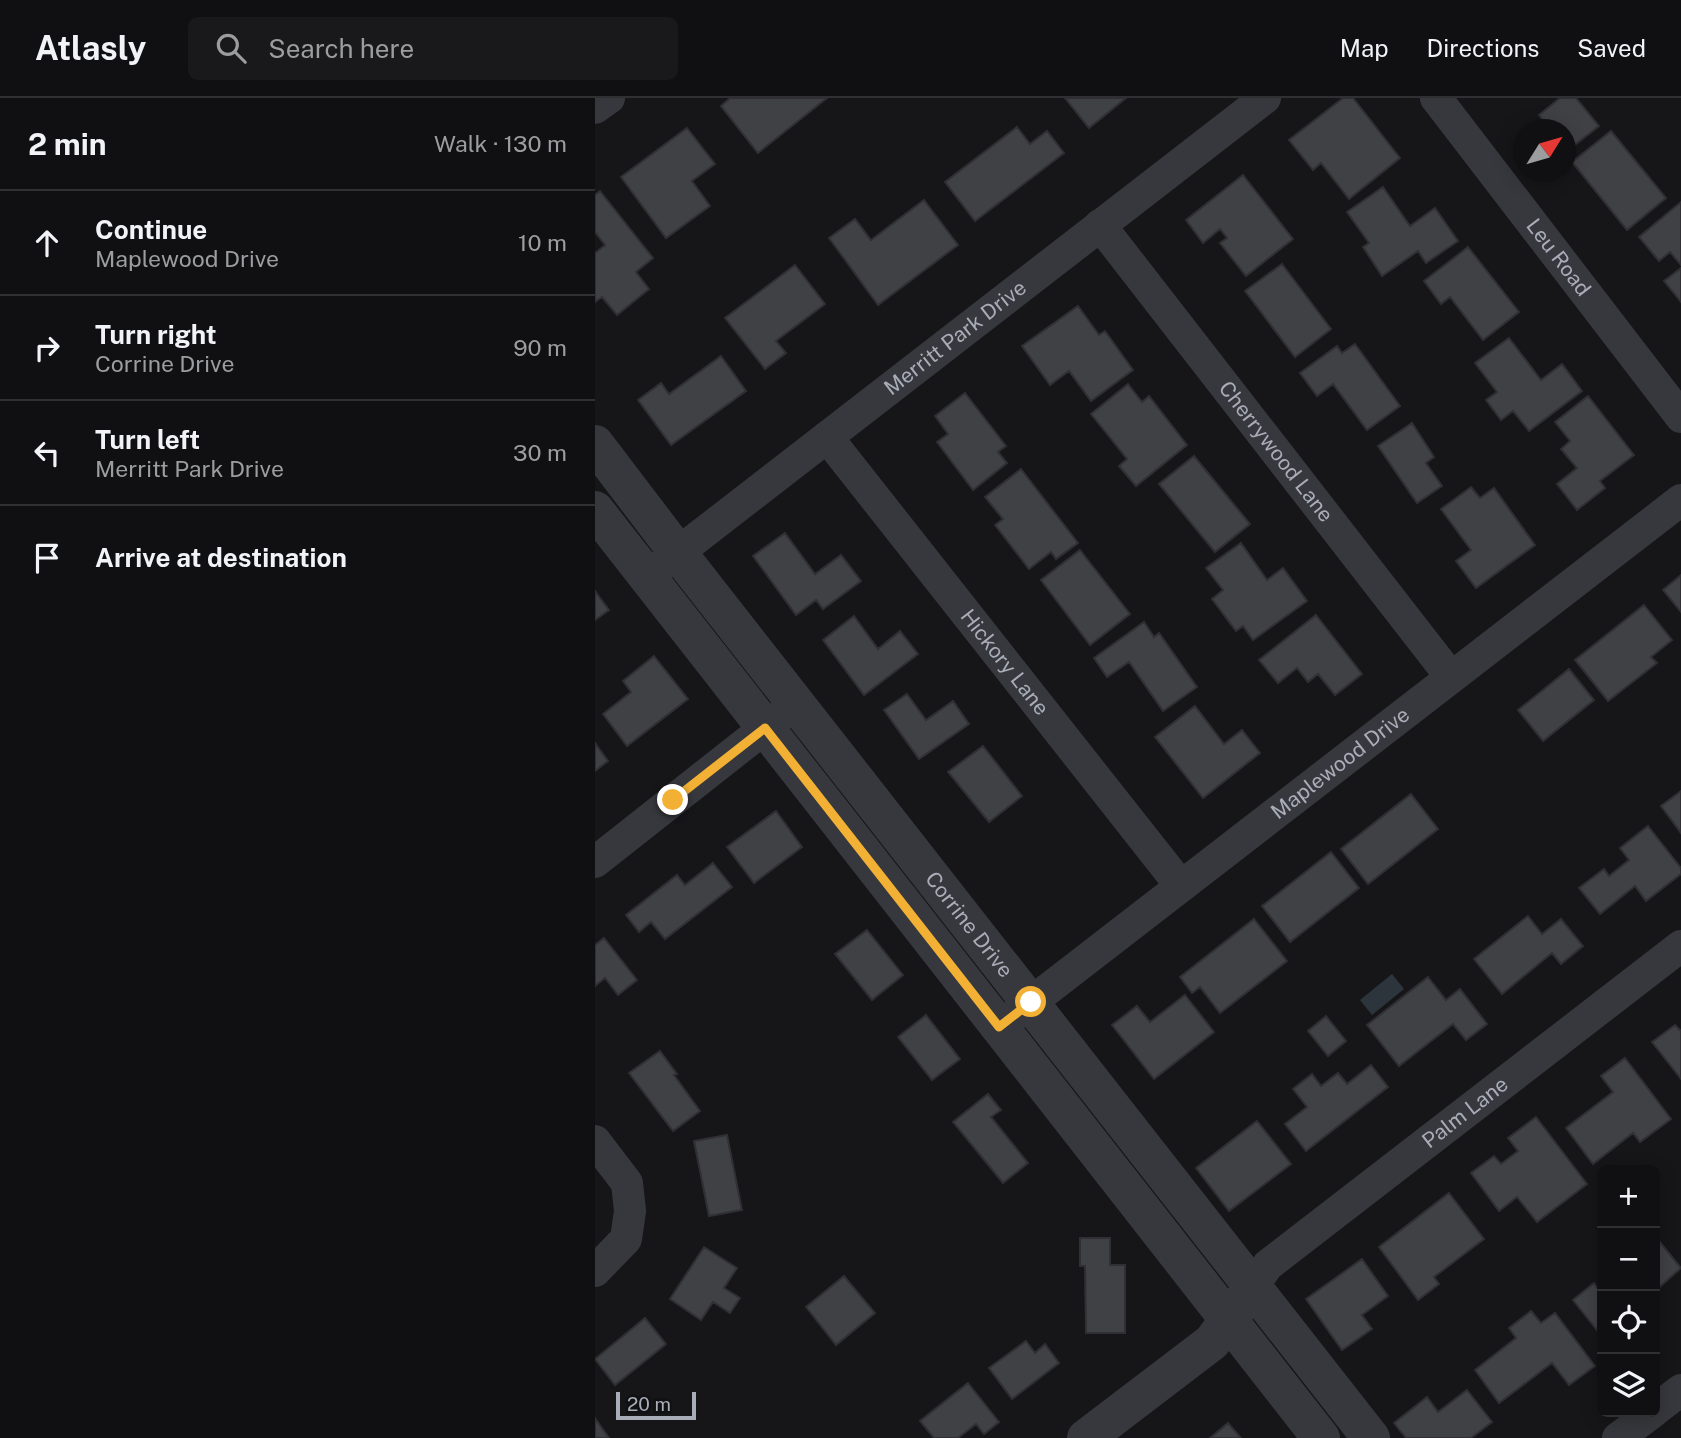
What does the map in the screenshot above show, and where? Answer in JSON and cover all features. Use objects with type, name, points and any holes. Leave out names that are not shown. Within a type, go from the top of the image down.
[{"type":"street","points":[[595,108],[608,98]]},
{"type":"street","name":"Merritt Park Drive","points":[[646,577],[1265,98]]},
{"type":"street","name":"Leu Road","points":[[1436,98],[1681,416]]},
{"type":"street","name":"Cherrywood Lane","points":[[1100,225],[1451,677]]},
{"type":"street","name":"Hickory Lane","points":[[827,437],[1181,886]]},
{"type":"street","name":"Corrine Drive","points":[[595,444],[677,553],[1371,1438]]},
{"type":"street","name":"Maplewood Drive","points":[[999,1027],[1681,500]]},
{"type":"street","name":"Corrine Drive","points":[[595,510],[1321,1438]]},
{"type":"street","points":[[595,862],[796,703]]},
{"type":"street","name":"Palm Lane","points":[[1253,1286],[1268,1265],[1681,946]]},
{"type":"street","points":[[595,1271],[626,1239],[630,1211],[627,1184],[600,1147]]},
{"type":"street","points":[[1086,1438],[1212,1342],[1253,1286]]},
{"type":"street","points":[[1660,1406],[1681,1390]]},
{"type":"street","points":[[1618,1438],[1646,1417]]},
{"type":"shaded area","points":[[1392,974],[1404,989],[1372,1015],[1360,1000]]},
{"type":"building","points":[[730,98],[827,98],[758,153],[721,106]]},
{"type":"building","points":[[1065,98],[1126,98],[1089,128]]},
{"type":"building","points":[[1343,98],[1353,98],[1400,158],[1349,199],[1321,163],[1313,170],[1289,140]]},
{"type":"building","points":[[1560,98],[1576,98],[1599,126],[1576,144],[1576,119],[1542,119],[1539,115]]},
{"type":"building","points":[[1017,127],[1030,144],[1047,131],[1064,153],[975,221],[945,182]]},
{"type":"building","points":[[687,128],[715,164],[692,181],[710,206],[666,238],[621,177]]},
{"type":"building","points":[[1611,131],[1666,198],[1627,230],[1576,167],[1576,159]]},
{"type":"building","points":[[1243,175],[1293,239],[1246,276],[1220,243],[1227,238],[1220,229],[1203,243],[1186,220]]},
{"type":"building","points":[[1383,187],[1410,226],[1435,208],[1458,241],[1426,263],[1418,251],[1382,276],[1363,247],[1369,243],[1347,212]]},
{"type":"building","points":[[600,191],[653,258],[636,272],[649,289],[617,315],[602,297],[595,302],[595,253],[605,245],[595,232],[595,195]]},
{"type":"building","points":[[924,200],[958,245],[878,305],[829,238],[855,219],[871,240]]},
{"type":"building","points":[[1681,202],[1681,265],[1670,252],[1659,261],[1639,237]]},
{"type":"building","points":[[1468,247],[1519,312],[1483,340],[1450,297],[1441,304],[1424,281]]},
{"type":"building","points":[[1282,264],[1331,329],[1295,357],[1245,291]]},
{"type":"building","points":[[795,265],[825,304],[776,341],[786,353],[765,369],[725,318]]},
{"type":"building","points":[[1681,268],[1681,302],[1664,281]]},
{"type":"building","points":[[1078,306],[1099,335],[1105,331],[1133,370],[1091,401],[1069,371],[1050,385],[1022,346]]},
{"type":"building","points":[[1509,338],[1541,380],[1562,364],[1582,391],[1529,431],[1513,411],[1501,420],[1486,400],[1497,392],[1475,363]]},
{"type":"building","points":[[1355,344],[1400,406],[1367,430],[1333,384],[1317,396],[1300,373],[1337,346],[1342,353]]},
{"type":"building","points":[[721,356],[746,391],[671,445],[638,400],[661,383],[669,394]]},
{"type":"building","points":[[1128,384],[1142,402],[1149,396],[1187,445],[1136,486],[1119,466],[1127,459],[1091,414]]},
{"type":"building","points":[[965,393],[1006,446],[998,452],[1007,463],[973,490],[937,442],[948,434],[935,416]]},
{"type":"building","points":[[1588,396],[1634,455],[1600,481],[1605,488],[1577,510],[1557,484],[1577,468],[1561,449],[1570,441],[1555,422]]},
{"type":"building","points":[[1412,423],[1434,457],[1426,463],[1442,486],[1417,503],[1378,446]]},
{"type":"building","points":[[1194,456],[1250,524],[1215,552],[1159,484]]},
{"type":"building","points":[[1021,469],[1078,543],[1056,559],[1051,552],[1029,569],[995,525],[1003,519],[985,497]]},
{"type":"building","points":[[1471,487],[1480,498],[1494,488],[1535,545],[1476,588],[1456,561],[1471,550],[1441,509]]},
{"type":"building","points":[[785,533],[815,574],[841,555],[861,581],[823,609],[816,600],[796,615],[753,556]]},
{"type":"building","points":[[1241,543],[1267,580],[1283,568],[1307,601],[1253,640],[1243,626],[1236,631],[1212,599],[1223,590],[1206,568]]},
{"type":"building","points":[[1080,550],[1130,614],[1090,645],[1041,580]]},
{"type":"building","points":[[1681,575],[1681,612],[1663,590]]},
{"type":"building","points":[[595,591],[609,610],[595,620]]},
{"type":"building","points":[[1644,605],[1672,640],[1651,657],[1657,663],[1608,701],[1575,660]]},
{"type":"building","points":[[1316,615],[1362,674],[1335,695],[1318,674],[1308,682],[1297,668],[1278,683],[1259,660]]},
{"type":"building","points":[[854,616],[878,649],[900,631],[918,654],[864,695],[823,640]]},
{"type":"building","points":[[1144,622],[1154,637],[1159,633],[1197,687],[1163,711],[1129,662],[1107,677],[1094,658]]},
{"type":"building","points":[[654,656],[688,699],[627,746],[603,714],[631,692],[623,681]]},
{"type":"building","points":[[1569,669],[1594,700],[1543,741],[1518,710]]},
{"type":"building","points":[[907,694],[926,720],[953,701],[969,724],[919,759],[884,710]]},
{"type":"building","points":[[1195,706],[1224,744],[1242,730],[1260,753],[1203,798],[1155,737]]},
{"type":"building","points":[[595,743],[608,761],[595,771]]},
{"type":"building","points":[[983,746],[1022,796],[989,822],[948,772]]},
{"type":"building","points":[[1681,791],[1681,833],[1661,806]]},
{"type":"building","points":[[1411,794],[1438,829],[1368,884],[1341,849]]},
{"type":"building","points":[[776,811],[802,847],[754,883],[727,847]]},
{"type":"building","points":[[1648,826],[1681,868],[1681,874],[1646,901],[1635,886],[1600,914],[1579,888],[1604,869],[1609,876],[1629,860],[1620,848]]},
{"type":"building","points":[[1331,852],[1359,888],[1290,942],[1262,906]]},
{"type":"building","points":[[713,863],[732,887],[665,939],[651,922],[639,932],[626,915],[677,875],[685,885]]},
{"type":"building","points":[[1528,916],[1542,934],[1561,919],[1583,946],[1561,964],[1552,953],[1502,994],[1474,959]]},
{"type":"building","points":[[1254,919],[1287,961],[1220,1013],[1200,987],[1192,993],[1180,977]]},
{"type":"building","points":[[867,930],[903,975],[872,1000],[835,954]]},
{"type":"building","points":[[604,938],[637,980],[618,995],[605,978],[595,986],[595,945]]},
{"type":"building","points":[[1428,977],[1446,1000],[1460,989],[1487,1024],[1466,1040],[1453,1024],[1399,1066],[1367,1025]]},
{"type":"building","points":[[1185,995],[1214,1032],[1154,1079],[1112,1025],[1137,1006],[1150,1022]]},
{"type":"building","points":[[926,1015],[960,1059],[932,1080],[898,1037]]},
{"type":"building","points":[[1326,1016],[1346,1041],[1328,1056],[1308,1031]]},
{"type":"building","points":[[1675,1025],[1681,1031],[1681,1079],[1652,1042]]},
{"type":"building","points":[[660,1051],[700,1111],[673,1131],[629,1073]]},
{"type":"building","points":[[1625,1058],[1671,1119],[1640,1142],[1633,1133],[1593,1164],[1566,1128],[1613,1092],[1601,1076]]},
{"type":"building","points":[[1371,1065],[1388,1087],[1306,1151],[1285,1124],[1307,1107],[1293,1089],[1312,1074],[1321,1086],[1338,1073],[1347,1084]]},
{"type":"building","points":[[988,1094],[1001,1110],[991,1117],[1028,1163],[1003,1183],[953,1122]]},
{"type":"building","points":[[1536,1117],[1587,1184],[1537,1222],[1517,1197],[1499,1211],[1471,1173],[1494,1156],[1501,1164],[1518,1151],[1508,1138]]},
{"type":"building","points":[[1257,1121],[1291,1164],[1229,1211],[1196,1168]]},
{"type":"building","points":[[727,1135],[742,1210],[709,1216],[694,1141]]},
{"type":"building","points":[[1449,1193],[1484,1239],[1434,1277],[1439,1284],[1418,1300],[1379,1247]]},
{"type":"building","points":[[1080,1238],[1110,1238],[1110,1265],[1125,1265],[1125,1333],[1086,1333],[1085,1266],[1080,1266]]},
{"type":"building","points":[[1660,1242],[1681,1268],[1660,1287]]},
{"type":"building","points":[[704,1247],[737,1268],[724,1288],[740,1298],[730,1313],[713,1302],[701,1320],[670,1299]]},
{"type":"building","points":[[1362,1259],[1388,1296],[1362,1315],[1372,1329],[1342,1350],[1306,1299]]},
{"type":"building","points":[[844,1276],[875,1313],[836,1345],[806,1307]]},
{"type":"building","points":[[1594,1283],[1597,1288],[1597,1330],[1573,1300]]},
{"type":"building","points":[[1531,1311],[1541,1323],[1555,1313],[1595,1366],[1569,1385],[1552,1363],[1499,1403],[1475,1370],[1516,1338],[1509,1328]]},
{"type":"building","points":[[645,1318],[666,1344],[615,1385],[595,1359]]},
{"type":"building","points":[[1026,1341],[1035,1353],[1045,1344],[1059,1363],[1012,1399],[989,1368]]},
{"type":"building","points":[[968,1383],[999,1422],[984,1434],[976,1424],[958,1438],[934,1438],[920,1421]]},
{"type":"building","points":[[1467,1390],[1492,1422],[1471,1438],[1406,1438],[1394,1423],[1427,1397],[1438,1412]]},
{"type":"building","points":[[595,1418],[609,1438],[595,1438]]},
{"type":"building","points":[[1228,1423],[1241,1438],[1210,1438]]},
{"type":"route","points":[[673,800],[765,728],[999,1027],[1031,1002]]}]
